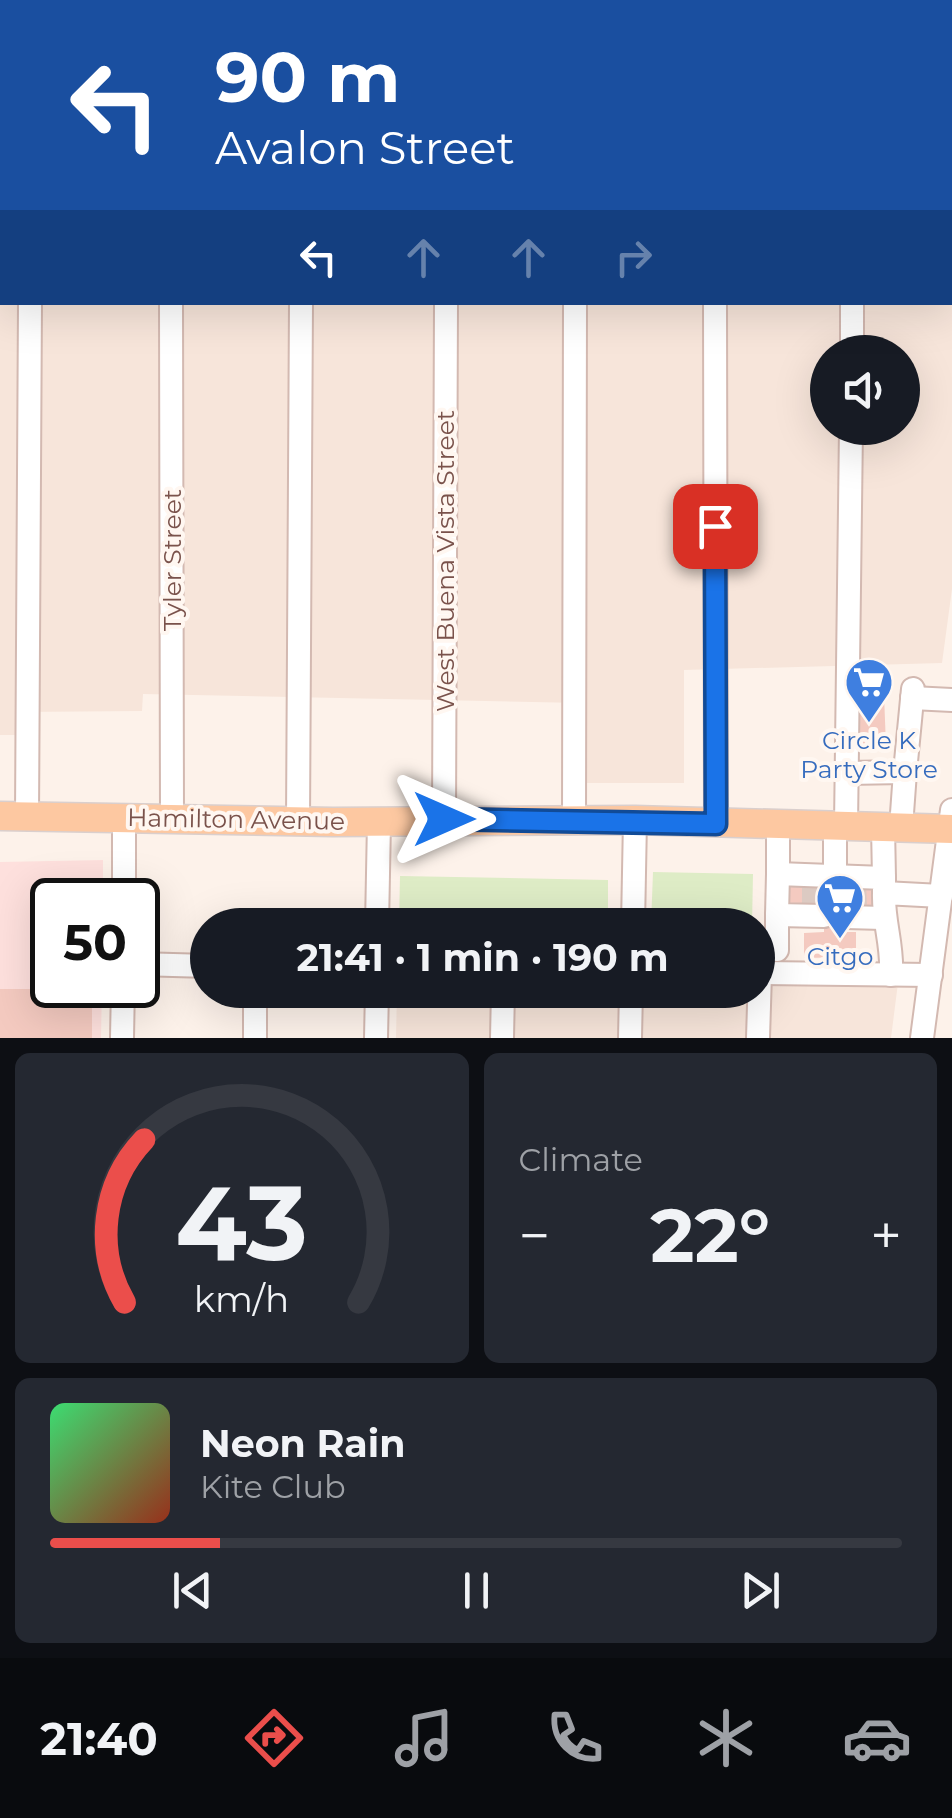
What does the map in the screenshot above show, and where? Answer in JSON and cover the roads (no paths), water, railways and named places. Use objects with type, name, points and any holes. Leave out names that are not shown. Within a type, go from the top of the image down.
[{"type":"main road","name":"Hamilton Avenue","points":[[14,816],[378,822],[635,820],[892,827],[951,822]]},
{"type":"street","points":[[14,816],[30,305]]},
{"type":"street","name":"Tyler Street","points":[[171,305],[172,818]]},
{"type":"street","points":[[298,821],[302,305]]},
{"type":"street","name":"West Buena Vista Street","points":[[444,819],[446,305]]},
{"type":"street","points":[[574,820],[575,305]]},
{"type":"street","points":[[715,305],[716,824]]},
{"type":"street","points":[[852,305],[852,335]]},
{"type":"street","points":[[834,896],[847,772],[851,445]]},
{"type":"street","points":[[891,974],[894,946],[883,918],[884,886],[905,772],[913,694],[952,700]]},
{"type":"street","points":[[847,772],[905,772]]},
{"type":"street","points":[[124,816],[124,878]]},
{"type":"street","points":[[633,908],[635,820]]},
{"type":"street","points":[[377,908],[378,822]]},
{"type":"street","points":[[922,1038],[937,984],[941,896],[951,822]]},
{"type":"street","points":[[777,950],[778,825]]},
{"type":"street","points":[[778,874],[883,918]]},
{"type":"street","points":[[778,915],[834,896],[884,886],[941,896]]},
{"type":"street","points":[[160,965],[190,965]]},
{"type":"street","points":[[775,973],[891,974],[937,984]]},
{"type":"street","points":[[122,1038],[123,1008]]},
{"type":"street","points":[[254,1038],[255,1008]]},
{"type":"street","points":[[376,1008],[376,1038]]},
{"type":"street","points":[[502,1038],[503,1008]]},
{"type":"street","points":[[630,1038],[631,1008]]},
{"type":"street","points":[[758,1008],[758,1038]]},
{"type":"tunnel","points":[[813,883],[813,905]]},
{"type":"tunnel","points":[[834,917],[835,883]]},
{"type":"tunnel","points":[[855,883],[856,905]]},
{"type":"place","name":"Circle K Party Store","points":[[869,724]]},
{"type":"place","name":"Citgo","points":[[840,940]]}]
